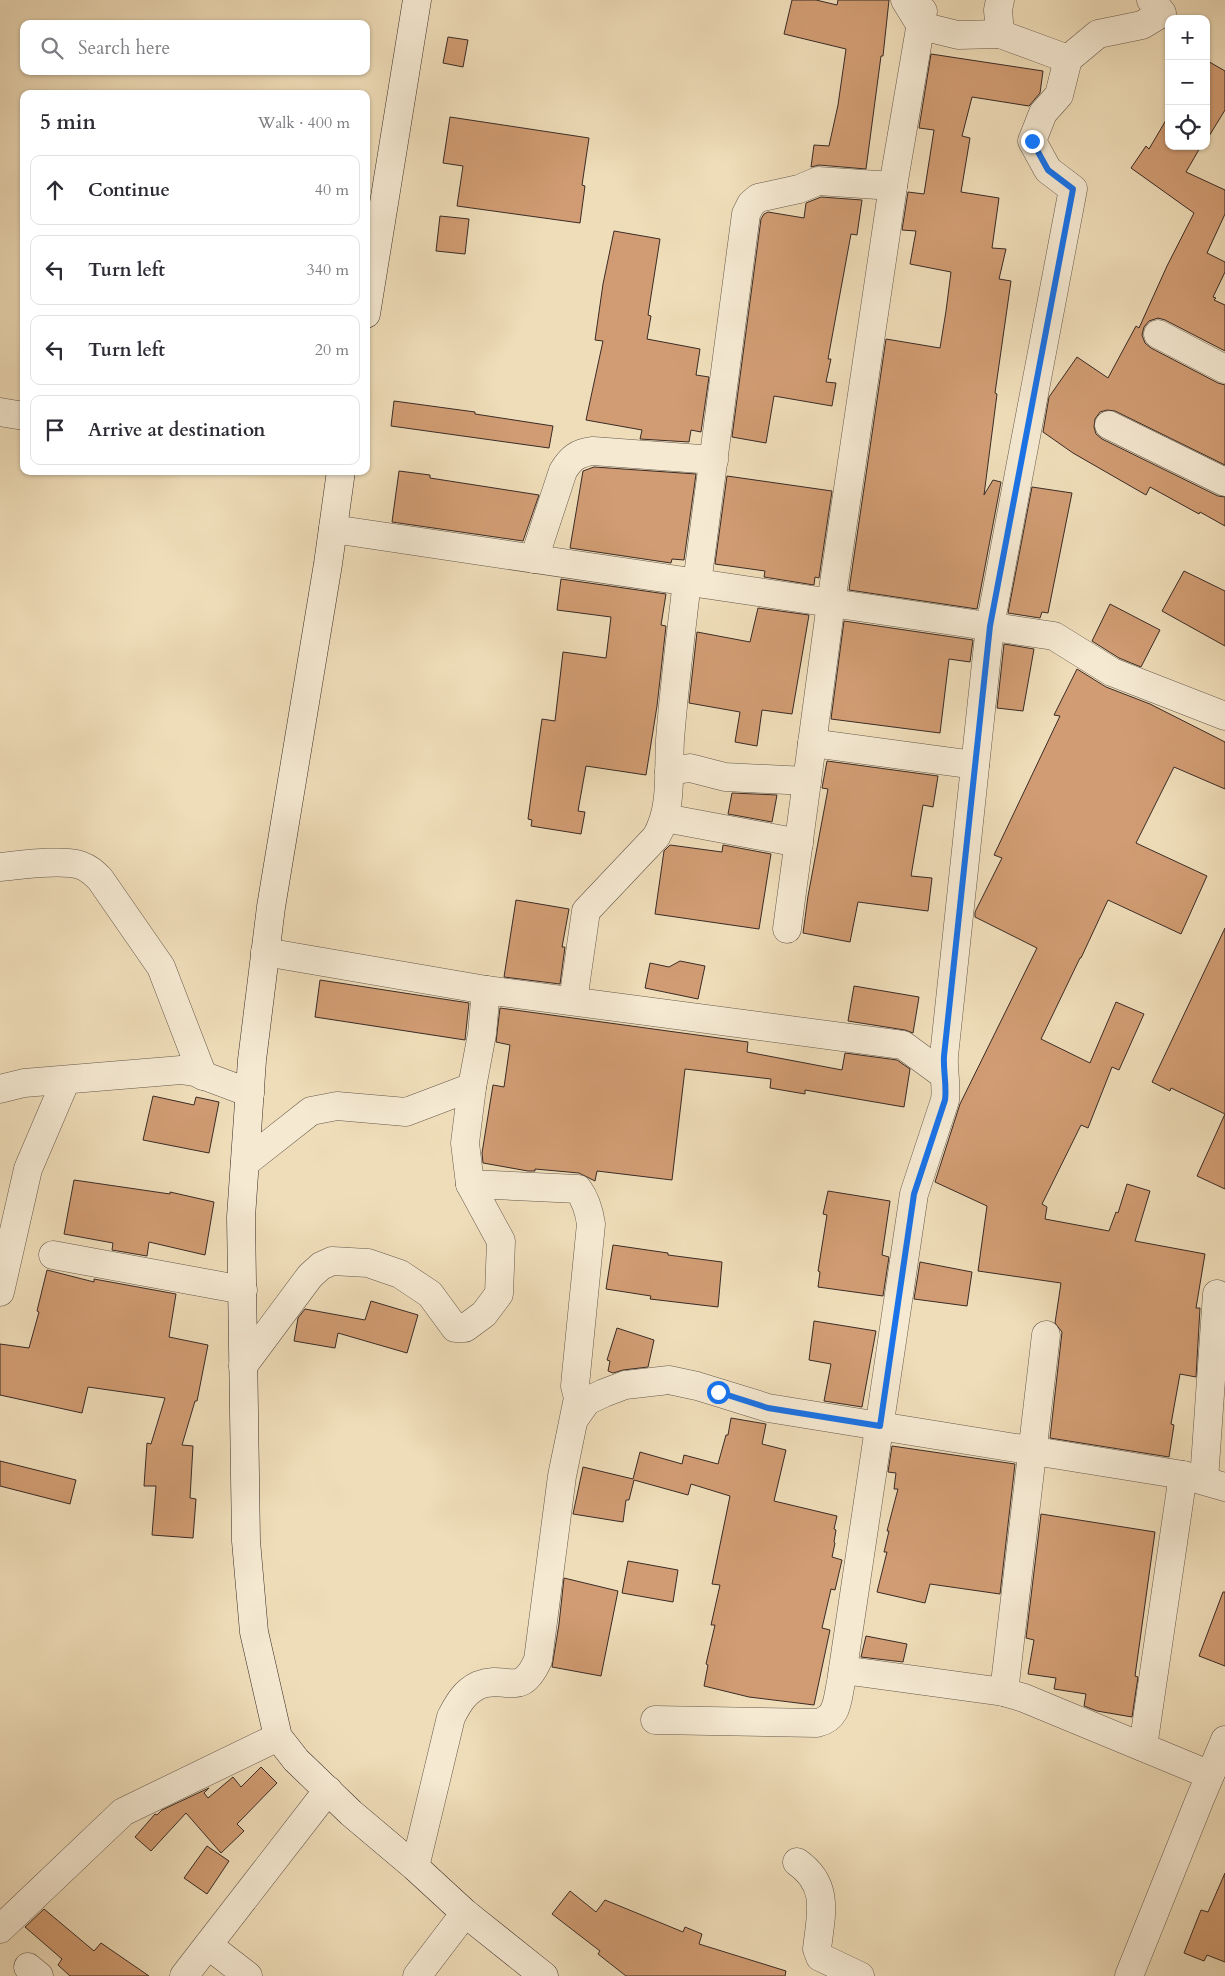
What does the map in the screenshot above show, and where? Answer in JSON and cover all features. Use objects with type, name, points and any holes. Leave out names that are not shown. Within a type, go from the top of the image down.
[{"type":"street","points":[[370,289],[417,0]]},
{"type":"street","points":[[1000,0],[998,10],[1000,34]]},
{"type":"street","points":[[655,1720],[817,1723],[827,1720],[834,1710],[843,1670],[914,1194],[945,1100],[944,1056],[990,626],[1073,189],[1048,170],[1032,141],[1043,113],[1059,95],[1068,59],[1098,34],[1142,25],[1162,13],[1151,0]]},
{"type":"street","points":[[788,929],[831,603],[893,186],[916,12],[958,35],[1000,34],[1068,59]]},
{"type":"street","points":[[573,1001],[586,911],[656,837],[664,818],[668,800],[670,741],[692,582],[714,460],[746,214],[751,204],[758,198],[799,189],[818,180],[893,186]]},
{"type":"street","points":[[1158,334],[1225,368]]},
{"type":"street","points":[[0,412],[20,415]]},
{"type":"street","points":[[1109,425],[1225,482]]},
{"type":"street","points":[[534,559],[563,471],[570,459],[580,452],[593,451],[714,460]]},
{"type":"street","points":[[340,475],[271,907],[250,1093],[241,1217],[246,1540],[254,1632],[278,1737],[296,1760],[351,1813],[415,1867],[465,1913],[544,1976]]},
{"type":"street","points":[[333,529],[1054,636],[1112,672],[1225,716]]},
{"type":"street","points":[[812,743],[975,766]]},
{"type":"street","points":[[669,771],[690,768],[725,777],[807,781]]},
{"type":"street","points":[[664,818],[799,843]]},
{"type":"street","points":[[0,867],[67,863],[80,865],[92,870],[161,967],[204,1076]]},
{"type":"street","points":[[265,952],[486,990],[903,1045],[910,1048],[944,1075]]},
{"type":"street","points":[[244,1366],[310,1276],[321,1266],[332,1261],[368,1263],[400,1274],[430,1294],[455,1328],[465,1328],[484,1314],[499,1294],[501,1241],[470,1184],[465,1143],[472,1087],[482,1034],[486,990]]},
{"type":"street","points":[[0,1089],[24,1083],[168,1070],[187,1071],[250,1093]]},
{"type":"street","points":[[0,1292],[28,1169],[66,1080]]},
{"type":"street","points":[[245,1163],[311,1111],[337,1106],[406,1112],[472,1087]]},
{"type":"street","points":[[415,1867],[450,1717],[463,1695],[479,1685],[496,1683],[516,1684],[525,1681],[533,1672],[538,1660],[562,1476],[578,1398],[575,1386],[591,1224],[585,1199],[578,1189],[470,1184]]},
{"type":"street","points":[[54,1255],[243,1290]]},
{"type":"street","points":[[1143,1747],[1204,1481],[1217,1294]]},
{"type":"street","points":[[1004,1692],[1034,1450],[1046,1335]]},
{"type":"street","points":[[575,1418],[587,1401],[604,1393],[625,1385],[669,1380],[697,1386],[768,1408],[1034,1450],[1204,1481]]},
{"type":"street","points":[[843,1670],[1004,1692],[1024,1698],[1143,1747],[1220,1755],[1130,1976]]},
{"type":"street","points":[[0,1929],[123,1812],[278,1737]]},
{"type":"street","points":[[184,1976],[328,1790]]},
{"type":"street","points":[[797,1862],[807,1868],[815,1878],[821,1894],[817,1949],[820,1957],[860,1976]]},
{"type":"street","points":[[417,1976],[465,1913]]},
{"type":"street","points":[[208,1945],[248,1976]]},
{"type":"building","points":[[792,0],[816,0],[837,5],[838,0],[889,0],[883,56],[881,56],[866,169],[819,165],[811,167],[814,145],[829,146],[838,105],[846,49],[784,34]]},
{"type":"building","points":[[448,37],[468,40],[463,67],[443,63]]},
{"type":"building","points":[[931,54],[1043,71],[1040,93],[1029,106],[972,97],[962,136],[970,138],[961,192],[999,198],[992,248],[1006,249],[999,279],[1011,281],[995,393],[997,394],[984,495],[993,480],[1001,482],[977,609],[849,590],[886,339],[940,348],[946,311],[951,272],[910,264],[916,231],[902,230],[908,192],[924,194],[934,130],[919,128]]},
{"type":"building","points":[[1210,62],[1225,71],[1225,110],[1210,134]]},
{"type":"building","points":[[450,117],[589,138],[582,185],[585,186],[580,223],[457,206],[463,166],[443,163]]},
{"type":"building","points":[[1165,122],[1165,150],[1199,150],[1186,172],[1225,190],[1225,214],[1207,253],[1225,262],[1225,272],[1213,297],[1216,298],[1214,300],[1225,305],[1225,351],[1158,318],[1149,321],[1144,327],[1142,335],[1145,343],[1151,348],[1225,385],[1225,465],[1115,411],[1107,410],[1100,412],[1095,419],[1094,427],[1096,434],[1102,439],[1218,496],[1225,497],[1225,526],[1150,487],[1146,495],[1073,453],[1043,432],[1049,397],[1077,357],[1108,378],[1136,326],[1139,328],[1194,213],[1131,168],[1146,146],[1149,149]]},
{"type":"building","points":[[821,197],[862,200],[857,235],[851,234],[828,359],[831,359],[826,382],[836,383],[832,406],[774,396],[766,443],[732,437],[761,219],[768,212],[804,218],[806,203]]},
{"type":"building","points":[[440,216],[469,219],[465,254],[436,251]]},
{"type":"building","points":[[614,231],[660,239],[648,315],[651,316],[647,339],[700,349],[696,375],[709,377],[701,432],[691,430],[689,442],[640,439],[642,430],[586,420],[603,341],[595,340],[603,284]]},
{"type":"building","points":[[394,401],[475,412],[475,414],[553,426],[549,448],[391,426]]},
{"type":"building","points":[[594,467],[696,474],[684,560],[672,559],[671,563],[570,548],[583,471]]},
{"type":"building","points":[[399,471],[430,475],[430,478],[539,495],[523,541],[392,522]]},
{"type":"building","points":[[727,476],[832,491],[819,578],[815,577],[814,585],[764,577],[765,571],[715,564]]},
{"type":"building","points":[[1032,487],[1072,493],[1048,613],[1042,612],[1040,618],[1008,613]]},
{"type":"building","points":[[1184,571],[1225,591],[1225,646],[1162,611]]},
{"type":"building","points":[[561,579],[666,594],[661,625],[666,626],[657,706],[646,775],[586,766],[578,811],[585,812],[581,834],[531,826],[532,820],[528,819],[542,719],[555,721],[563,652],[606,658],[611,617],[557,610]]},
{"type":"building","points":[[1110,604],[1160,630],[1141,667],[1119,658],[1092,641]]},
{"type":"building","points":[[758,608],[809,615],[792,714],[762,710],[757,746],[735,742],[740,712],[689,703],[697,632],[750,642]]},
{"type":"building","points":[[844,621],[973,640],[970,662],[949,659],[940,733],[831,719]]},
{"type":"building","points":[[1004,644],[1034,649],[1023,711],[997,708]]},
{"type":"building","points":[[1077,669],[1106,687],[1150,704],[1225,742],[1225,789],[1174,767],[1136,843],[1207,876],[1181,934],[1108,900],[1041,1039],[1090,1063],[1116,1002],[1144,1014],[1119,1070],[1112,1067],[1088,1128],[1081,1125],[1042,1204],[1047,1207],[1045,1219],[1109,1231],[1116,1212],[1118,1213],[1127,1184],[1150,1191],[1135,1241],[1205,1254],[1196,1308],[1200,1308],[1196,1377],[1180,1374],[1171,1424],[1174,1425],[1169,1457],[1050,1438],[1062,1332],[1055,1323],[1061,1283],[978,1271],[987,1206],[935,1182],[960,1104],[1037,948],[975,917],[975,912],[1002,858],[994,855],[1060,716],[1054,715]]},
{"type":"building","points":[[827,761],[938,776],[933,807],[923,805],[911,876],[932,878],[928,911],[858,902],[850,942],[803,933],[828,789],[822,788]]},
{"type":"building","points":[[732,793],[777,795],[772,822],[728,814]]},
{"type":"building","points":[[670,845],[722,852],[723,845],[771,854],[759,929],[655,914],[664,851]]},
{"type":"building","points":[[516,900],[569,909],[562,947],[565,947],[560,984],[504,977]]},
{"type":"building","points":[[1225,928],[1225,1114],[1171,1088],[1170,1091],[1152,1082]]},
{"type":"building","points":[[680,961],[705,966],[698,999],[645,988],[650,963],[669,967]]},
{"type":"building","points":[[320,980],[469,1003],[465,1040],[315,1017]]},
{"type":"building","points":[[854,986],[919,997],[913,1033],[848,1021]]},
{"type":"building","points":[[500,1008],[748,1042],[747,1052],[842,1070],[845,1053],[897,1060],[910,1069],[904,1107],[805,1090],[805,1094],[770,1088],[771,1079],[685,1069],[672,1180],[597,1171],[595,1181],[579,1173],[535,1169],[535,1171],[528,1171],[483,1163],[482,1153],[493,1085],[504,1087],[510,1045],[496,1042]]},
{"type":"building","points":[[153,1096],[194,1105],[196,1097],[219,1102],[209,1153],[143,1140]]},
{"type":"building","points":[[1225,1114],[1225,1189],[1197,1176]]},
{"type":"building","points":[[74,1180],[170,1194],[170,1192],[214,1202],[205,1255],[149,1242],[147,1256],[112,1250],[113,1243],[64,1234]]},
{"type":"building","points":[[828,1191],[890,1201],[882,1255],[889,1257],[883,1296],[818,1287],[820,1272],[818,1271],[827,1215],[823,1214]]},
{"type":"building","points":[[613,1245],[722,1262],[718,1307],[650,1299],[651,1296],[606,1289]]},
{"type":"building","points":[[920,1262],[972,1272],[967,1306],[914,1299]]},
{"type":"building","points":[[47,1270],[94,1282],[94,1279],[176,1294],[169,1337],[208,1345],[197,1401],[195,1401],[182,1445],[193,1446],[190,1498],[196,1499],[193,1538],[152,1535],[156,1486],[144,1486],[147,1443],[151,1444],[165,1398],[88,1387],[82,1413],[0,1395],[0,1344],[29,1348],[39,1312],[37,1311]]},
{"type":"building","points":[[371,1301],[418,1315],[407,1353],[338,1333],[335,1348],[294,1341],[298,1318],[305,1309],[365,1320]]},
{"type":"building","points":[[814,1321],[876,1331],[862,1407],[824,1401],[831,1364],[809,1360]]},
{"type":"building","points":[[617,1328],[654,1340],[648,1367],[613,1373],[608,1371],[610,1361],[607,1360]]},
{"type":"building","points":[[731,1418],[766,1424],[762,1444],[786,1450],[774,1501],[837,1516],[832,1557],[842,1560],[835,1590],[831,1589],[822,1628],[830,1630],[814,1705],[749,1697],[704,1686],[708,1665],[706,1664],[715,1625],[711,1625],[720,1585],[712,1584],[730,1496],[691,1484],[688,1495],[634,1480],[629,1500],[626,1500],[623,1522],[573,1514],[583,1467],[633,1479],[640,1452],[682,1464],[684,1455],[718,1464],[726,1435],[728,1435]]},
{"type":"building","points":[[892,1446],[1015,1464],[1000,1594],[930,1584],[925,1603],[877,1592],[887,1552],[884,1552],[889,1531],[887,1531],[898,1489],[894,1489],[896,1473],[888,1472]]},
{"type":"building","points":[[0,1461],[76,1480],[70,1504],[0,1486]]},
{"type":"building","points":[[1041,1514],[1155,1532],[1135,1676],[1138,1677],[1132,1717],[1097,1711],[1084,1706],[1086,1694],[1054,1689],[1056,1678],[1028,1674],[1034,1640],[1026,1638]]},
{"type":"building","points":[[628,1561],[678,1570],[673,1602],[622,1593]]},
{"type":"building","points":[[564,1578],[618,1591],[601,1676],[552,1667]]},
{"type":"building","points":[[1223,1592],[1225,1592],[1225,1666],[1199,1656]]},
{"type":"building","points":[[866,1636],[907,1644],[903,1662],[861,1657]]},
{"type":"building","points":[[261,1767],[277,1783],[237,1824],[244,1831],[221,1853],[186,1813],[151,1851],[135,1837],[155,1814],[157,1815],[162,1810],[209,1788],[204,1793],[208,1798],[233,1777],[241,1787]]},
{"type":"building","points":[[207,1846],[229,1861],[207,1894],[184,1878]]},
{"type":"building","points":[[1225,1873],[1225,1962],[1207,1955],[1204,1961],[1184,1953],[1201,1910],[1208,1912]]},
{"type":"building","points":[[570,1891],[596,1912],[605,1900],[683,1932],[685,1927],[702,1934],[699,1944],[786,1971],[785,1976],[626,1976],[598,1954],[600,1951],[552,1914]]},
{"type":"building","points":[[44,1909],[94,1951],[101,1943],[149,1976],[70,1976],[58,1965],[62,1959],[25,1927]]},
{"type":"route","points":[[718,1392],[768,1408],[880,1426],[914,1194],[945,1100],[944,1056],[990,626],[1073,189],[1048,170],[1032,141]]}]
